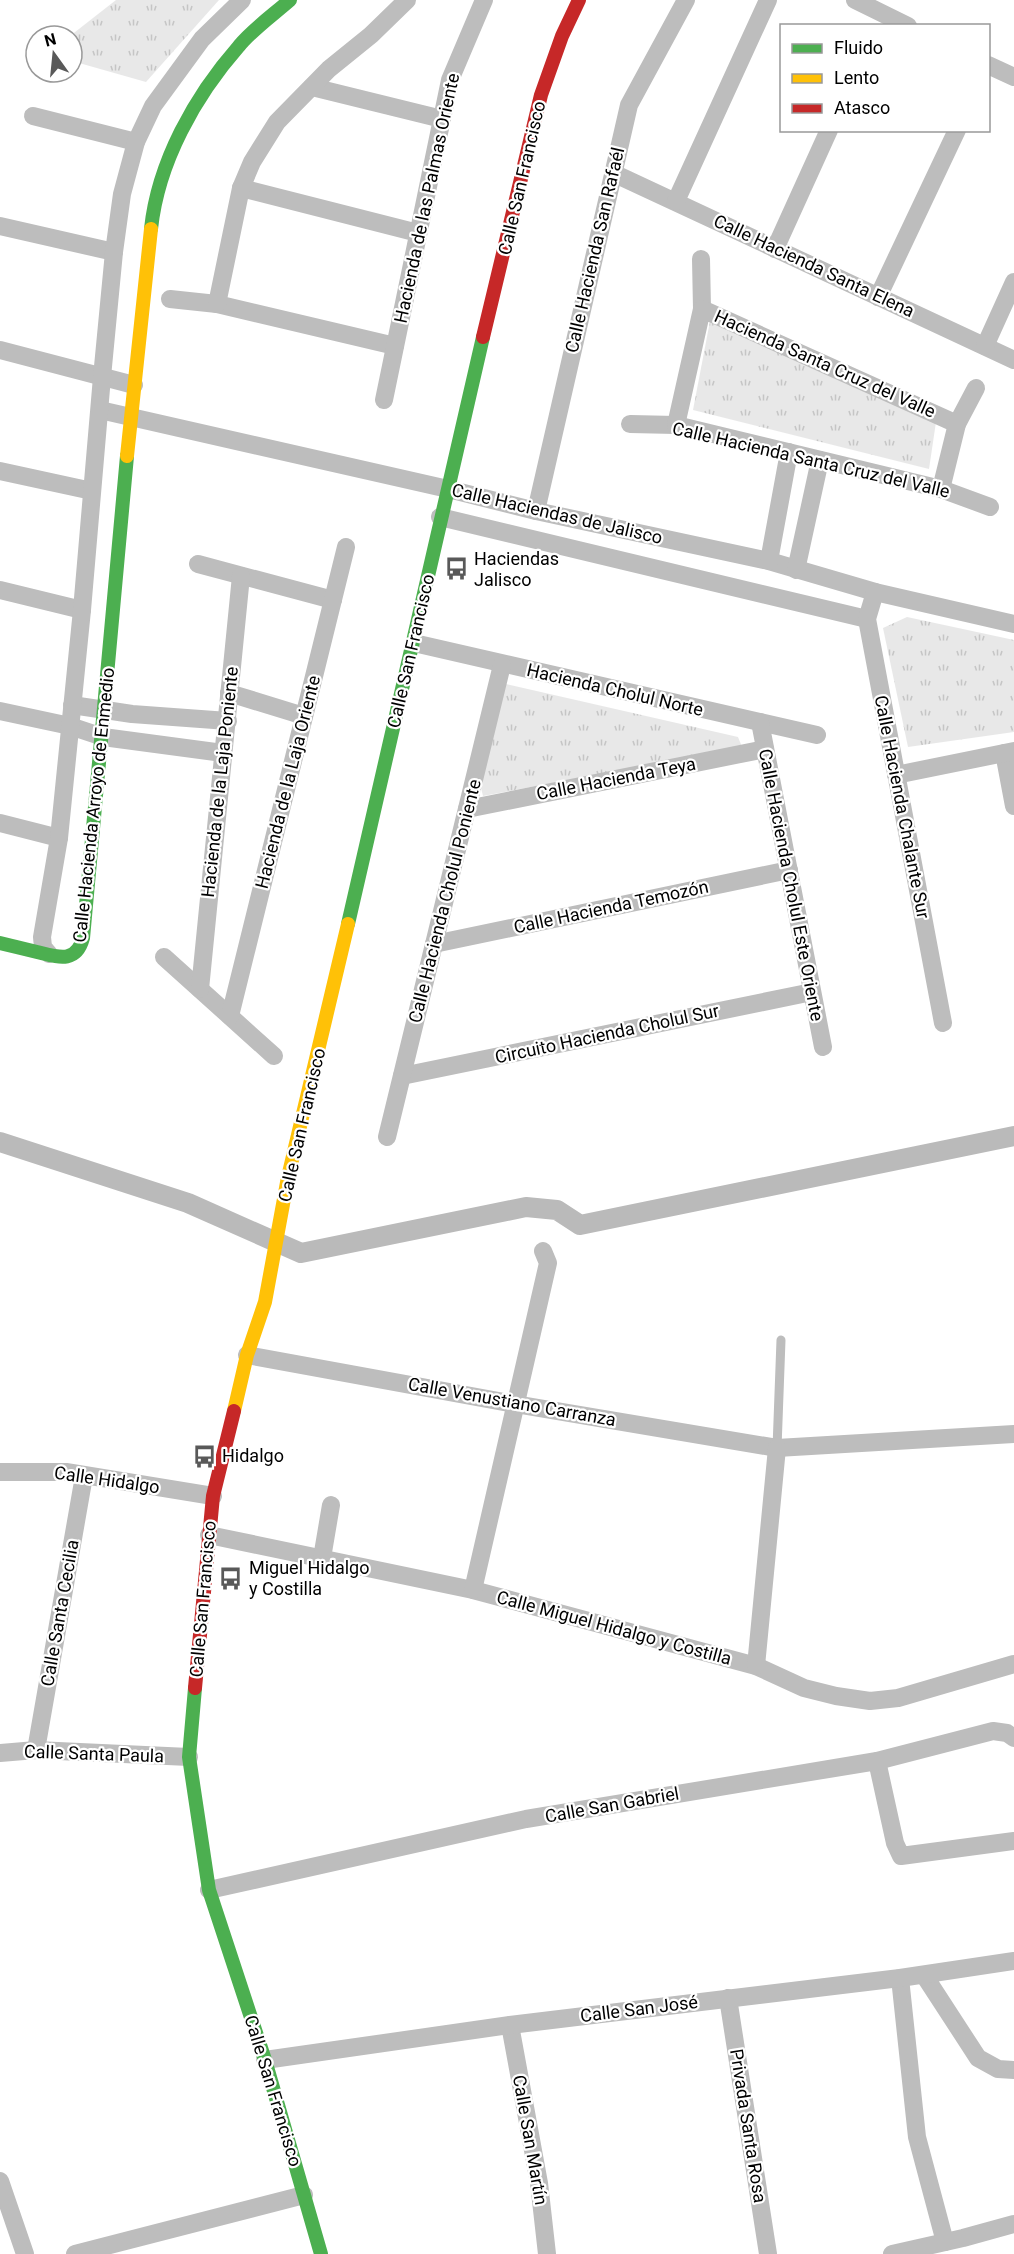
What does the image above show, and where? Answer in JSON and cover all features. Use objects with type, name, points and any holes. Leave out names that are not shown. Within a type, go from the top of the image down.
[{"type":"street","name":"Calle Hacienda Arroyo de Enmedio","points":[[242,0],[202,39],[153,106],[136,142],[122,194],[114,252],[82,610],[58,838],[42,937],[43,947],[49,954],[61,958],[72,955],[80,949],[83,938],[106,710],[134,385],[152,217],[162,176],[173,148],[188,118],[214,77],[240,44],[290,0]]},
{"type":"street","name":"Hacienda de las Palmas Oriente","points":[[384,400],[450,80],[484,0]]},
{"type":"street","name":"Calle San Francisco","points":[[321,2254],[264,2060],[209,1890],[189,1757],[213,1496],[247,1354],[265,1302],[288,1177],[414,643],[440,518],[541,95],[562,36],[579,0]]},
{"type":"street","name":"Calle Hacienda San Rafaél","points":[[536,511],[629,105],[686,0]]},
{"type":"street","points":[[676,201],[768,0]]},
{"type":"street","points":[[855,0],[904,24]]},
{"type":"street","points":[[218,304],[241,188],[252,162],[277,122],[329,69],[371,35],[405,1]]},
{"type":"street","points":[[990,66],[1014,77]]},
{"type":"street","points":[[312,87],[442,119]]},
{"type":"street","points":[[33,116],[136,142]]},
{"type":"street","points":[[775,249],[829,132]]},
{"type":"street","points":[[878,297],[956,132]]},
{"type":"street","name":"Calle Hacienda Santa Elena","points":[[613,173],[1014,360]]},
{"type":"street","points":[[241,188],[418,233]]},
{"type":"street","points":[[0,226],[114,252]]},
{"type":"street","points":[[701,259],[702,309]]},
{"type":"street","points":[[985,346],[1014,282]]},
{"type":"street","points":[[170,299],[218,304],[395,346]]},
{"type":"street","name":"Hacienda Santa Cruz del Valle","points":[[676,425],[702,309],[957,424]]},
{"type":"street","points":[[0,350],[134,385]]},
{"type":"street","name":"Hacienda Santa Cruz del Valle","points":[[941,489],[957,424],[976,388]]},
{"type":"street","name":"Calle Haciendas de Jalisco","points":[[99,410],[536,511],[769,561],[875,592],[1014,624]]},
{"type":"street","name":"Calle Hacienda Santa Cruz del Valle","points":[[630,424],[676,425],[941,489],[990,507]]},
{"type":"street","points":[[769,561],[789,452]]},
{"type":"street","points":[[795,570],[820,460]]},
{"type":"street","points":[[0,471],[92,491]]},
{"type":"street","name":"Calle Haciendas de Jalisco","points":[[440,518],[681,573],[867,620]]},
{"type":"street","name":"Hacienda de la Laja Oriente","points":[[230,1016],[346,547]]},
{"type":"street","points":[[198,564],[333,600]]},
{"type":"street","name":"Hacienda de la Laja Poniente","points":[[200,989],[241,576]]},
{"type":"street","points":[[0,590],[82,610]]},
{"type":"street","name":"Calle Hacienda Chalante Sur","points":[[875,592],[867,620],[943,1023]]},
{"type":"street","name":"Hacienda Cholul Norte","points":[[414,643],[502,665],[816,735]]},
{"type":"street","name":"Calle Hacienda Cholul Poniente","points":[[387,1137],[502,665]]},
{"type":"street","points":[[229,693],[304,716]]},
{"type":"street","points":[[72,705],[228,722]]},
{"type":"street","points":[[0,711],[70,726],[103,737],[223,753]]},
{"type":"street","name":"Calle Hacienda Cholul Este Oriente","points":[[760,722],[823,1047]]},
{"type":"street","name":"Calle Hacienda Teya","points":[[467,809],[765,749]]},
{"type":"street","points":[[896,776],[1009,752],[1014,806]]},
{"type":"street","points":[[0,822],[58,838]]},
{"type":"street","name":"Calle Hacienda Temozón","points":[[434,944],[789,870]]},
{"type":"street","points":[[0,943],[49,954]]},
{"type":"street","points":[[164,957],[274,1056]]},
{"type":"street","name":"Circuito Hacienda Cholul Sur","points":[[402,1076],[812,992]]},
{"type":"street","points":[[473,1590],[548,1263],[543,1251]]},
{"type":"street","name":"Calle Venustiano Carranza","points":[[247,1354],[515,1404],[777,1448],[1014,1434]]},
{"type":"street","points":[[756,1666],[777,1448]]},
{"type":"street","name":"Calle Hidalgo","points":[[0,1472],[66,1472],[213,1496]]},
{"type":"street","name":"Calle Santa Cecilia","points":[[36,1750],[84,1476]]},
{"type":"street","points":[[322,1558],[331,1505]]},
{"type":"street","name":"Calle Miguel Hidalgo y Costilla","points":[[209,1535],[473,1590],[756,1666],[804,1688],[870,1701],[898,1698],[1014,1664]]},
{"type":"street","name":"Calle San Gabriel","points":[[209,1890],[526,1819],[877,1761],[993,1731],[1007,1733],[1014,1738]]},
{"type":"street","name":"Calle Santa Paula","points":[[0,1753],[36,1750],[189,1757]]},
{"type":"street","points":[[877,1761],[895,1843],[901,1856],[1014,1841]]},
{"type":"street","name":"Calle San José","points":[[264,2060],[510,2025],[924,1975],[1014,1961]]},
{"type":"street","points":[[924,1975],[978,2058],[998,2068],[1014,2070]]},
{"type":"street","points":[[900,1978],[917,2137],[945,2242]]},
{"type":"street","name":"Privada Santa Rosa","points":[[728,1998],[768,2254]]},
{"type":"street","name":"Calle San Martín","points":[[510,2025],[539,2183],[547,2254]]},
{"type":"street","points":[[0,2181],[25,2254]]},
{"type":"street","points":[[75,2254],[304,2195]]},
{"type":"street","points":[[892,2254],[945,2242],[965,2246],[1014,2224]]},
{"type":"lane","points":[[777,1448],[781,1340]]},
{"type":"green space","points":[[116,0],[219,0],[146,82],[84,64],[84,25]]},
{"type":"green space","points":[[710,321],[936,422],[929,469],[693,410]]},
{"type":"green space","points":[[907,617],[1014,640],[1014,732],[908,747],[883,628]]},
{"type":"green space","points":[[506,684],[738,737],[742,747],[483,796],[480,784]]},
{"type":"waterway","points":[[0,1142],[188,1203],[301,1253],[526,1207],[557,1210],[580,1225],[1014,1136]]},
{"type":"traffic: fast","points":[[151,229],[155,204],[170,155],[194,108],[223,65],[245,40],[290,0]]},
{"type":"traffic: fast","points":[[348,924],[483,337]]},
{"type":"traffic: fast","points":[[0,943],[65,957],[76,952],[83,938],[127,456]]},
{"type":"traffic: fast","points":[[195,1688],[189,1757],[209,1890],[265,2060],[321,2254]]},
{"type":"traffic: slow","points":[[127,456],[151,229]]},
{"type":"traffic: slow","points":[[234,1411],[247,1355],[265,1302],[288,1177],[348,924]]},
{"type":"traffic: jam","points":[[483,337],[541,95],[562,36],[579,0]]},
{"type":"traffic: jam","points":[[195,1688],[213,1496],[234,1411]]},
{"type":"place","name":"Haciendas Jalisco","points":[[456,569]]},
{"type":"place","name":"Hidalgo","points":[[204,1456]]},
{"type":"place","name":"Miguel Hidalgo y Costilla","points":[[231,1578]]}]
